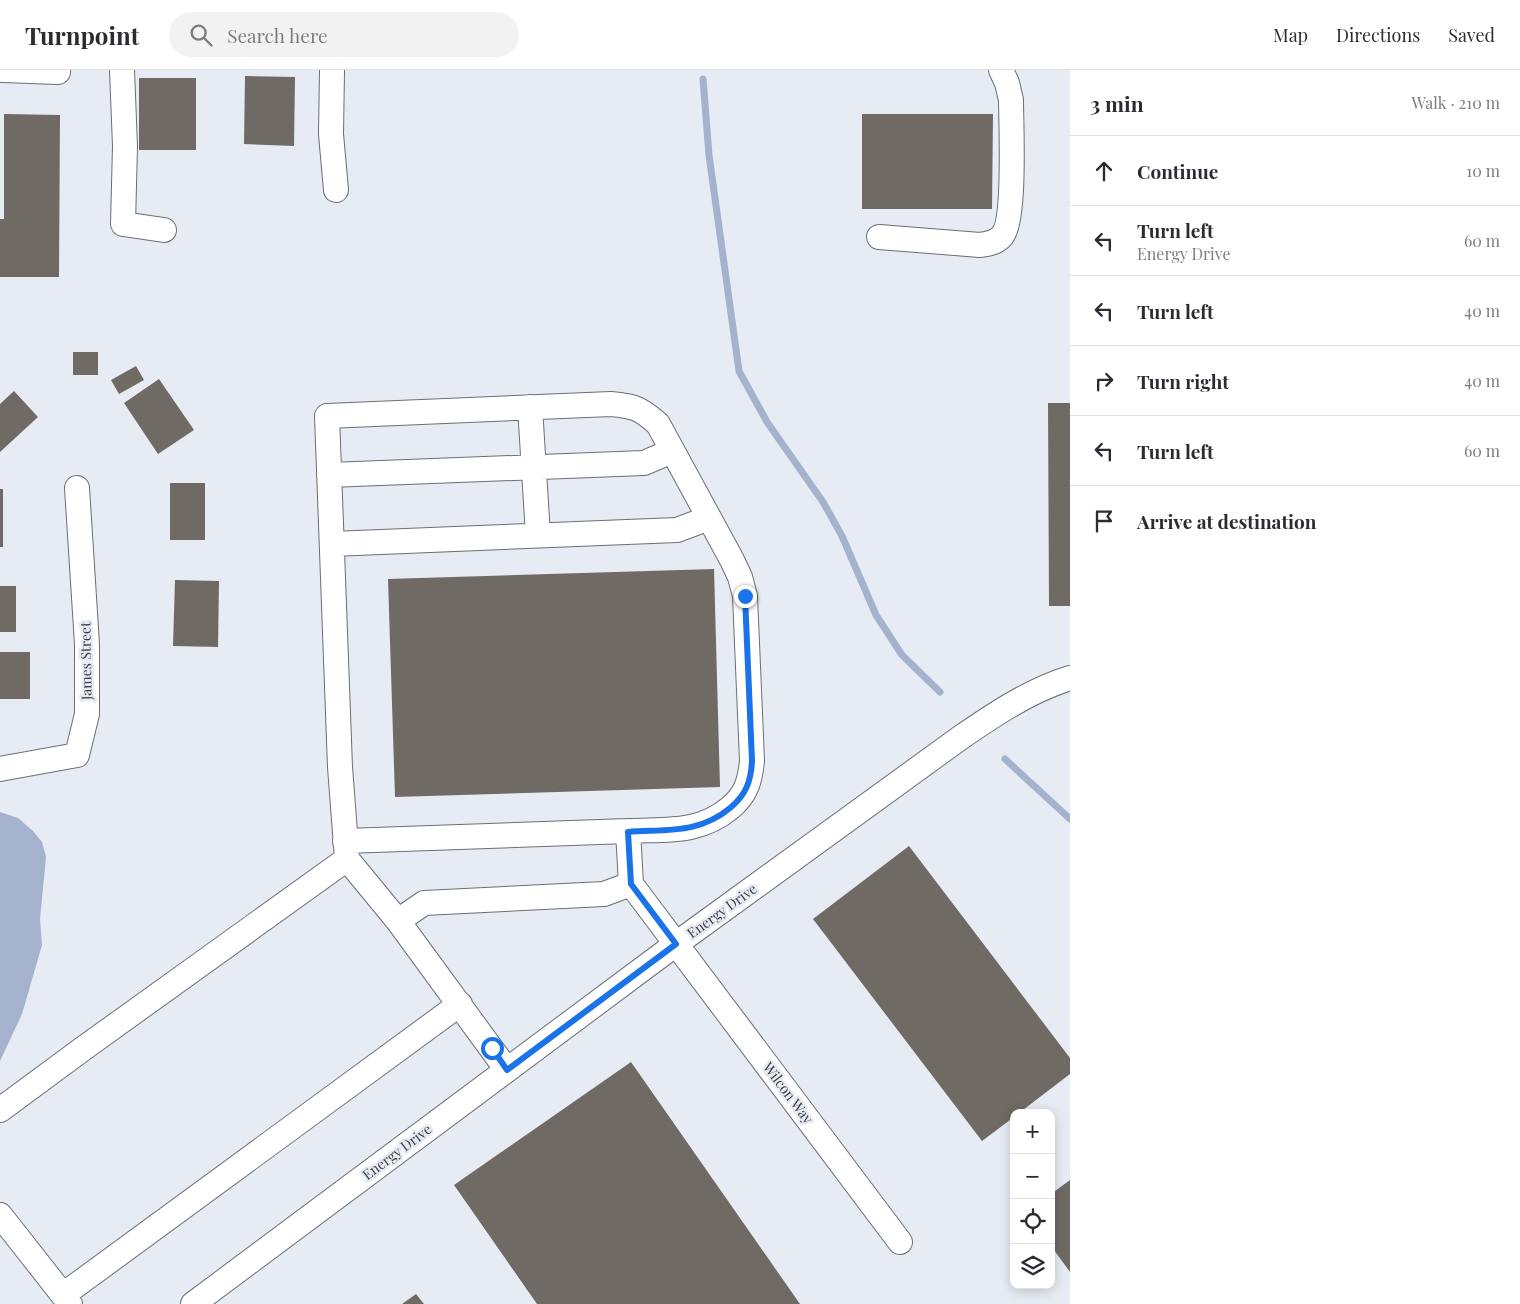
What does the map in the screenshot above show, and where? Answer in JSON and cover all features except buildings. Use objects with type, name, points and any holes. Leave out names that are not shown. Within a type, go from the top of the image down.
[{"type":"street","points":[[3,70],[58,72]]},
{"type":"street","points":[[122,70],[125,146],[123,224],[164,230]]},
{"type":"street","points":[[332,70],[331,134],[336,190]]},
{"type":"street","points":[[879,237],[980,245],[990,244],[1002,236],[1007,227],[1010,208],[1011,100],[1007,83],[1001,70]]},
{"type":"street","points":[[0,1110],[346,850],[687,828],[706,824],[722,815],[736,803],[745,792],[751,777],[752,761],[745,596],[740,577],[658,424],[645,413],[631,406],[611,404],[530,406],[327,416],[340,767],[346,850],[507,1070]]},
{"type":"street","points":[[530,406],[538,536]]},
{"type":"street","points":[[329,475],[644,463],[672,450]]},
{"type":"street","name":"James Street","points":[[0,769],[78,755],[87,714],[87,644],[77,488]]},
{"type":"street","points":[[332,544],[677,530],[709,518]]},
{"type":"street","name":"Energy Drive","points":[[193,1304],[676,944],[960,738],[997,712],[1036,690],[1070,678]]},
{"type":"street","points":[[398,922],[424,903],[604,894],[631,884],[628,832]]},
{"type":"street","name":"Wilcon Way","points":[[631,884],[900,1242]]},
{"type":"street","points":[[0,1215],[67,1300],[460,1004]]},
{"type":"water","points":[[0,812],[18,818],[33,831],[42,842],[46,857],[40,919],[42,945],[22,1014],[0,1061]]},
{"type":"waterway","points":[[703,79],[709,155],[739,371],[767,422],[823,502],[842,536],[876,615],[902,655],[940,692]]},
{"type":"waterway","points":[[1005,759],[1070,819]]},
{"type":"route","points":[[492,1048],[507,1070],[676,944],[631,884],[628,832],[687,828],[706,824],[722,815],[745,792],[751,777],[752,761],[745,596]]}]
